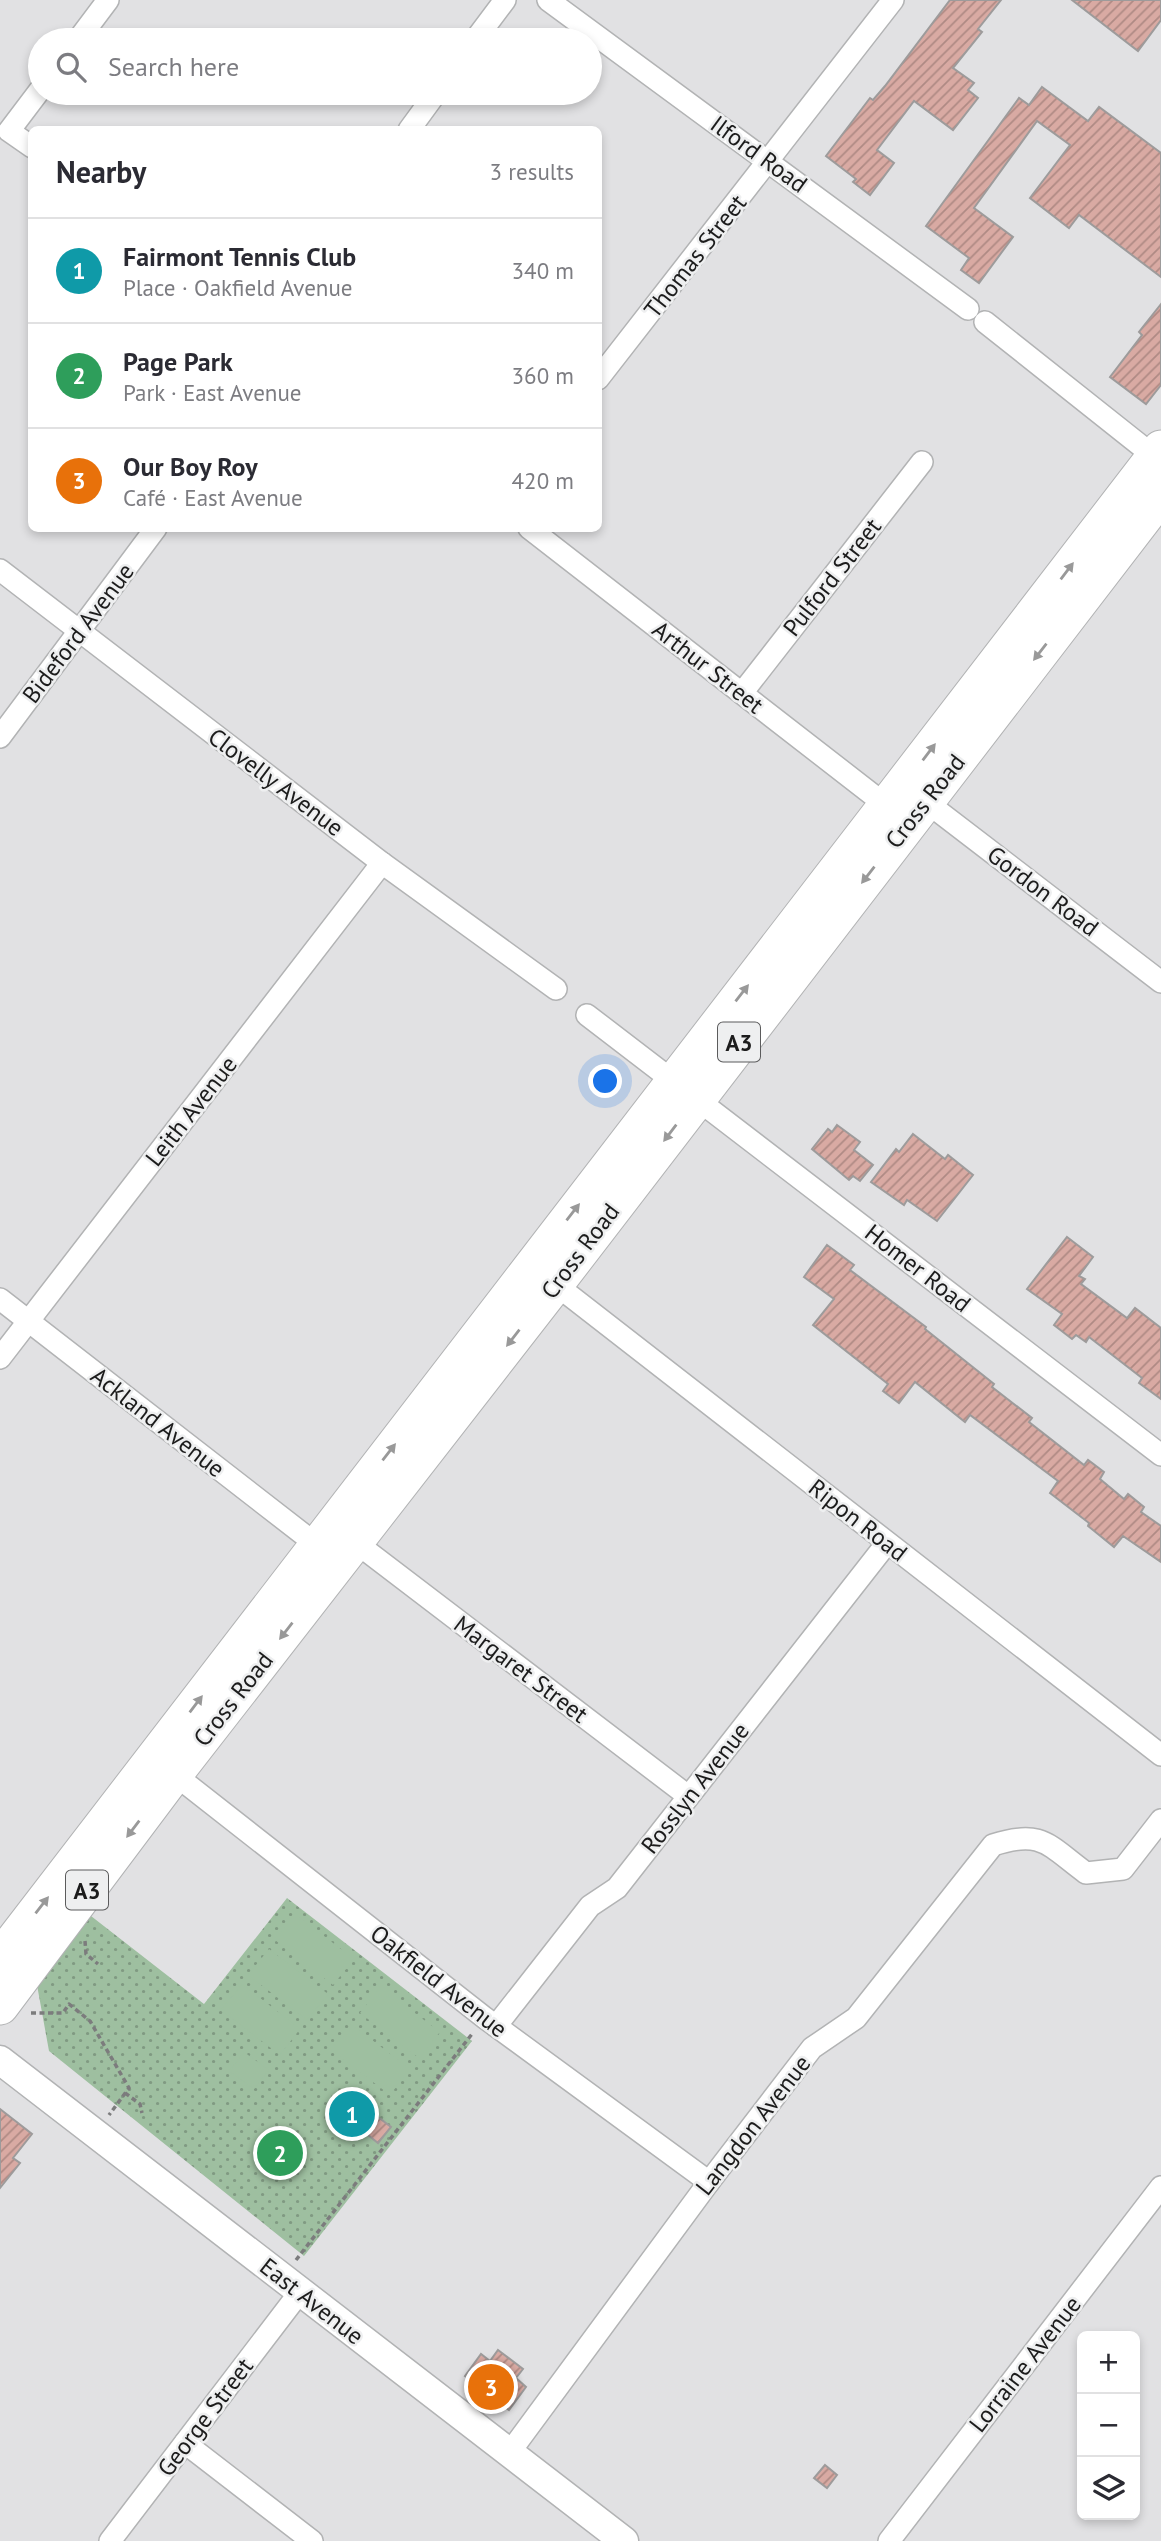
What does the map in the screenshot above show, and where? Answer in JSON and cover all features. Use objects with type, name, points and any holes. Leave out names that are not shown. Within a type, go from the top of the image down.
[{"type":"highway","points":[[1158,453],[1159,500]]},
{"type":"highway","name":"Cross Road","points":[[355,1542],[543,1275],[685,1089],[887,806],[1158,453]]},
{"type":"highway","name":"Cross Road","points":[[685,1089],[925,801],[1159,500]]},
{"type":"highway","points":[[887,806],[925,801]]},
{"type":"highway","name":"Cross Road","points":[[0,1959],[164,1766],[322,1561],[348,1506],[543,1275]]},
{"type":"highway","points":[[322,1561],[355,1542],[348,1506]]},
{"type":"highway","name":"Cross Road","points":[[11,2010],[164,1766]]},
{"type":"street","points":[[87,28],[108,0]]},
{"type":"street","points":[[484,28],[505,0]]},
{"type":"street","name":"Ilford Road","points":[[548,0],[586,28]]},
{"type":"street","name":"Thomas Street","points":[[602,374],[893,0]]},
{"type":"street","name":"Ilford Road","points":[[602,40],[977,315],[1158,453]]},
{"type":"street","points":[[28,145],[9,131],[29,105]]},
{"type":"street","points":[[412,126],[427,105]]},
{"type":"street","name":"Pulford Street","points":[[742,693],[922,462]]},
{"type":"street","name":"Bideford Avenue","points":[[0,737],[153,532]]},
{"type":"street","name":"Arthur Street","points":[[534,532],[887,806]]},
{"type":"street","name":"Clovelly Avenue","points":[[0,570],[383,863],[556,989]]},
{"type":"street","name":"Gordon Road","points":[[925,801],[1161,982]]},
{"type":"street","name":"Leith Avenue","points":[[0,1358],[383,863]]},
{"type":"street","points":[[587,1015],[685,1089]]},
{"type":"street","name":"Homer Road","points":[[685,1089],[1161,1455]]},
{"type":"street","name":"Ripon Road","points":[[543,1275],[1161,1755]]},
{"type":"street","name":"Ackland Avenue","points":[[0,1298],[322,1561]]},
{"type":"street","name":"Margaret Street","points":[[355,1542],[688,1796]]},
{"type":"street","name":"Rosslyn Avenue","points":[[490,2022],[590,1906],[617,1888],[887,1543]]},
{"type":"street","name":"Oakfield Avenue","points":[[164,1766],[490,2022],[709,2182]]},
{"type":"street","name":"Langdon Avenue","points":[[510,2452],[709,2182],[812,2049],[856,2018],[992,1845],[1017,1837],[1042,1840],[1086,1873],[1123,1869],[1161,1820]]},
{"type":"street","name":"East Avenue","points":[[0,2060],[624,2541]]},
{"type":"street","name":"Lorraine Avenue","points":[[889,2541],[1161,2187]]},
{"type":"street","name":"George Street","points":[[110,2541],[185,2443],[291,2285]]},
{"type":"street","points":[[185,2443],[312,2541]]},
{"type":"path","points":[[11,2010],[62,2013],[69,2004],[87,2017],[129,2088],[110,2114]]},
{"type":"path","points":[[291,2285],[490,2022]]},
{"type":"path","points":[[125,2093],[140,2104],[142,2113]]},
{"type":"green space","points":[[287,1898],[472,2041],[304,2256],[49,2051],[37,1985],[91,1916],[204,2004]]},
{"type":"green space","points":[[295,1914],[354,1959],[333,1985],[275,1940]]},
{"type":"green space","points":[[269,1949],[328,1994],[307,2020],[248,1975]]},
{"type":"green space","points":[[242,1984],[300,2029],[280,2055],[221,2010]]},
{"type":"green space","points":[[380,1987],[440,2032],[419,2058],[360,2013]]},
{"type":"green space","points":[[351,2024],[410,2069],[390,2095],[331,2050]]},
{"type":"green space","points":[[244,2052],[269,2070],[254,2089],[229,2071]]},
{"type":"building","points":[[950,0],[1001,0],[978,29],[982,32],[953,68],[974,83],[968,90],[978,98],[953,130],[914,101],[877,150],[894,163],[870,195],[853,182],[856,179],[826,156],[870,98],[873,100],[885,86]]},
{"type":"building","points":[[1072,0],[1161,0],[1161,20],[1138,51]]},
{"type":"building","points":[[1042,87],[1088,121],[1099,107],[1161,153],[1161,277],[1079,215],[1069,228],[1030,198],[1070,145],[1037,121],[974,208],[1013,237],[979,283],[961,270],[969,258],[926,226],[1019,98],[1029,105]]},
{"type":"building","points":[[1161,304],[1161,385],[1146,404],[1110,377],[1142,335],[1139,332]]},
{"type":"building","points":[[837,1125],[860,1142],[854,1150],[873,1165],[860,1181],[853,1176],[849,1180],[812,1149],[828,1129],[832,1132]]},
{"type":"building","points":[[913,1134],[945,1159],[948,1155],[973,1175],[937,1221],[907,1200],[904,1205],[871,1182],[896,1149],[899,1152]]},
{"type":"building","points":[[1067,1237],[1093,1257],[1079,1276],[1085,1279],[1081,1284],[1127,1318],[1135,1308],[1161,1328],[1161,1399],[1139,1383],[1142,1378],[1089,1337],[1086,1342],[1076,1335],[1072,1339],[1054,1325],[1062,1314],[1027,1289]]},
{"type":"building","points":[[827,1245],[854,1265],[850,1270],[926,1327],[925,1329],[994,1384],[992,1387],[1032,1418],[1029,1422],[1084,1465],[1088,1460],[1104,1472],[1100,1479],[1124,1499],[1128,1494],[1144,1507],[1141,1512],[1161,1526],[1161,1562],[1123,1536],[1114,1547],[1088,1526],[1089,1523],[1050,1493],[1058,1481],[970,1415],[965,1422],[915,1382],[899,1403],[883,1391],[888,1384],[813,1325],[834,1299],[804,1277]]},
{"type":"building","points":[[338,2102],[365,2107],[391,2127],[378,2143],[363,2131],[355,2138],[335,2121]]},
{"type":"building","points":[[0,2109],[32,2134],[13,2158],[20,2163],[0,2188]]},
{"type":"building","points":[[498,2350],[523,2369],[516,2378],[526,2387],[509,2410],[465,2376],[481,2354],[490,2361]]},
{"type":"building","points":[[825,2465],[837,2475],[827,2488],[814,2478]]},
{"type":"place","name":"Fairmont Tennis Club","points":[[352,2114]]},
{"type":"place","name":"Page Park","points":[[280,2153]]},
{"type":"place","name":"Our Boy Roy","points":[[491,2387]]}]
